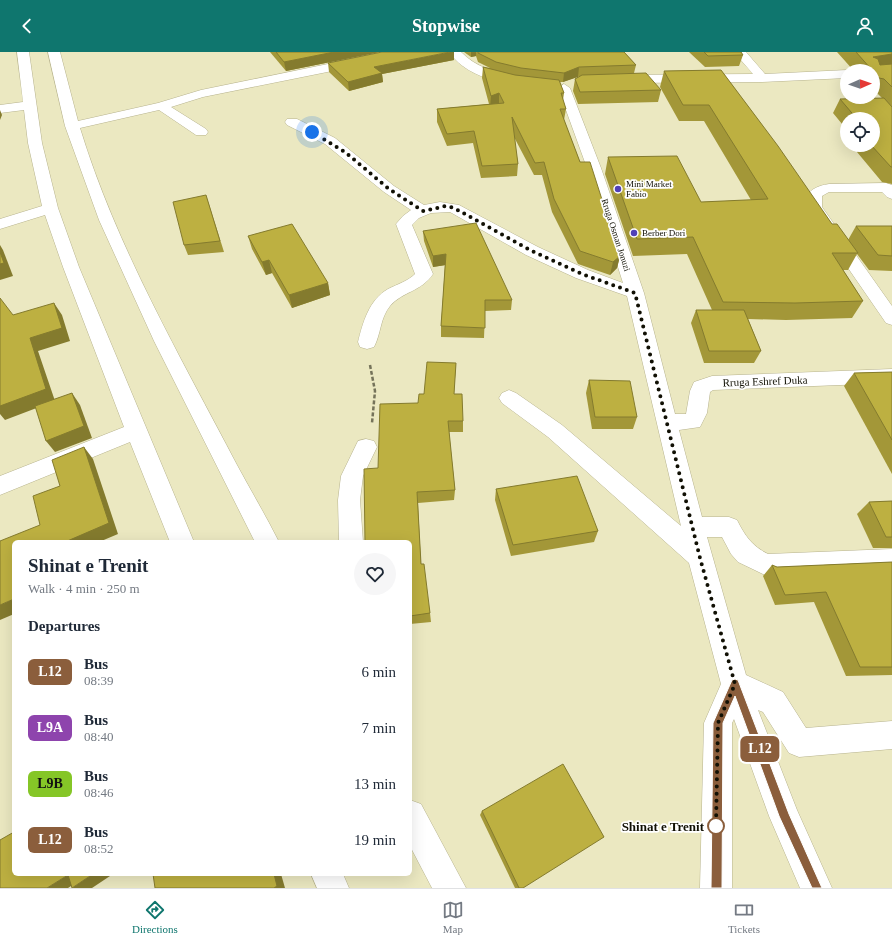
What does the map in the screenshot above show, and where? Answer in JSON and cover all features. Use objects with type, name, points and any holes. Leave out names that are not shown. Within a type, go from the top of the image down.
[{"type":"street","points":[[23,52],[35,143],[50,208],[71,267],[181,540]]},
{"type":"street","points":[[54,52],[72,126],[96,196],[118,249],[150,316],[265,540]]},
{"type":"street","points":[[456,52],[460,58],[482,73],[523,82]]},
{"type":"street","points":[[740,52],[762,78]]},
{"type":"street","points":[[72,126],[161,106],[201,94],[256,84],[366,60]]},
{"type":"street","points":[[611,80],[762,78],[840,74]]},
{"type":"street","points":[[730,78],[737,91]]},
{"type":"street","name":"Rruga Osman Jonuzi","points":[[563,86],[596,175],[635,293],[700,558],[735,684],[784,816],[816,888]]},
{"type":"street","points":[[0,109],[29,105]]},
{"type":"street","points":[[161,106],[201,132]]},
{"type":"street","points":[[292,122],[330,141],[389,189],[423,211]]},
{"type":"street","points":[[889,190],[821,190],[814,194],[813,200],[814,207],[892,319]]},
{"type":"street","points":[[368,342],[371,322],[379,305],[396,292],[419,282],[424,274],[422,264],[406,233],[404,224],[409,217],[423,211],[446,206],[454,208],[532,251],[582,274],[635,293]]},
{"type":"street","points":[[0,224],[50,208]]},
{"type":"street","name":"Rruga Eshref Duka","points":[[668,423],[693,421],[697,415],[697,397],[701,387],[712,383],[892,376]]},
{"type":"street","points":[[509,398],[556,431],[700,558]]},
{"type":"street","points":[[0,486],[136,431]]},
{"type":"street","points":[[352,540],[349,500],[352,476],[366,447]]},
{"type":"street","points":[[693,527],[729,527],[736,543],[747,557],[767,565],[892,560]]},
{"type":"street","points":[[716,888],[718,723],[735,684],[773,702],[799,743],[892,735]]},
{"type":"street","points":[[412,818],[450,888]]},
{"type":"street","points":[[328,876],[333,888]]},
{"type":"path","points":[[366,447],[373,418],[375,391],[368,342]]},
{"type":"building","points":[[276,52],[334,52],[284,62]]},
{"type":"building","points":[[382,52],[450,52],[374,67],[382,73],[348,82],[328,63]]},
{"type":"building","points":[[478,52],[624,52],[636,65],[579,67],[564,73],[521,68],[496,62]]},
{"type":"building","points":[[704,52],[741,52],[743,55],[708,56]]},
{"type":"building","points":[[856,52],[892,52],[892,54],[873,57],[878,59],[880,64],[867,64]]},
{"type":"building","points":[[892,64],[892,87],[884,79],[880,78],[880,65]]},
{"type":"building","points":[[483,67],[515,75],[559,80],[564,93],[561,93],[566,109],[560,109],[580,162],[590,162],[620,256],[613,262],[580,251],[554,199],[544,162],[535,163],[512,117],[518,164],[482,166],[474,131],[447,134],[437,109],[504,103],[499,93],[491,96]]},
{"type":"building","points":[[721,70],[778,146],[832,224],[837,224],[858,253],[832,253],[863,301],[795,303],[723,302],[693,237],[637,239],[608,157],[677,156],[701,202],[768,199],[709,105],[683,105],[664,71]]},
{"type":"building","points":[[646,73],[661,90],[580,92],[575,79],[582,75]]},
{"type":"building","points":[[880,98],[884,98],[892,107],[892,167],[877,152],[880,152],[880,112],[851,112],[844,104],[880,104]]},
{"type":"building","points":[[206,195],[220,241],[184,245],[173,202]]},
{"type":"building","points":[[476,223],[512,300],[485,300],[485,328],[441,326],[446,254],[433,256],[423,231]]},
{"type":"building","points":[[292,224],[328,283],[289,295],[269,260],[262,262],[248,236]]},
{"type":"building","points":[[856,226],[892,226],[892,256],[878,255]]},
{"type":"building","points":[[0,252],[4,263],[0,264]]},
{"type":"building","points":[[0,298],[13,315],[54,303],[62,328],[30,338],[46,389],[0,406]]},
{"type":"building","points":[[696,310],[744,310],[761,351],[709,351]]},
{"type":"building","points":[[427,362],[456,363],[454,394],[462,394],[463,421],[448,421],[455,490],[417,492],[421,564],[424,564],[430,613],[412,616],[412,540],[365,540],[364,469],[378,468],[380,404],[418,403],[419,394],[424,394]]},
{"type":"building","points":[[892,372],[892,440],[854,373]]},
{"type":"building","points":[[589,380],[630,381],[637,417],[595,417]]},
{"type":"building","points":[[72,393],[84,426],[46,441],[35,406]]},
{"type":"building","points":[[84,447],[109,523],[70,540],[12,540],[12,600],[0,605],[0,541],[40,525],[33,496],[60,486],[52,460]]},
{"type":"building","points":[[577,476],[598,531],[513,545],[496,489]]},
{"type":"building","points":[[892,501],[892,537],[886,537],[869,502]]},
{"type":"building","points":[[892,562],[892,667],[860,667],[826,592],[785,595],[772,565],[777,567]]},
{"type":"building","points":[[563,764],[604,837],[523,888],[519,888],[482,811]]},
{"type":"building","points":[[12,833],[12,876],[66,876],[47,888],[0,888],[0,840]]},
{"type":"building","points":[[68,876],[90,876],[72,888]]},
{"type":"building","points":[[153,876],[274,876],[277,886],[274,888],[155,888]]},
{"type":"bus line","name":"L12","points":[[716,888],[718,723],[735,684],[784,816],[816,888]]},
{"type":"place","name":"Mini Market Fabio","points":[[618,189]]},
{"type":"place","name":"Berber Dori","points":[[634,233]]},
{"type":"place","name":"Shinat e Trenit","points":[[716,826]]},
{"type":"route","points":[[312,132],[330,141],[389,189],[423,211],[446,206],[454,208],[532,251],[582,274],[635,293],[700,558],[735,684],[718,723],[716,826]]}]
